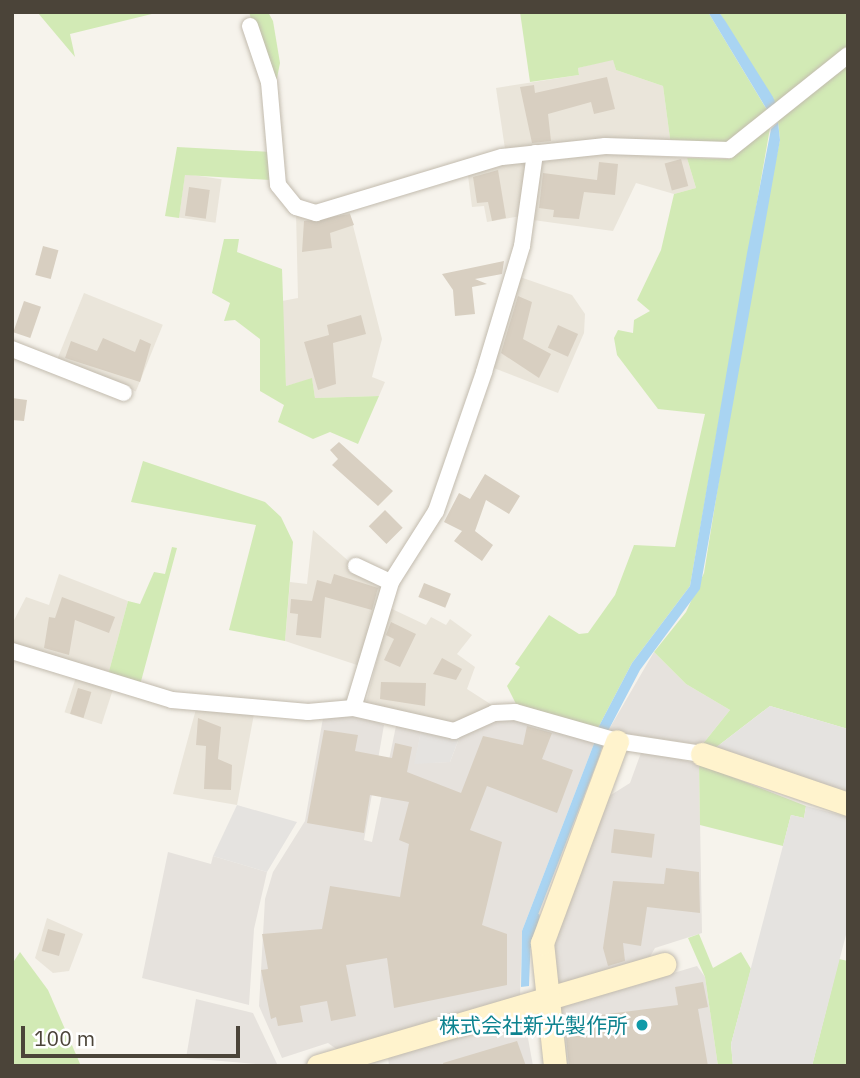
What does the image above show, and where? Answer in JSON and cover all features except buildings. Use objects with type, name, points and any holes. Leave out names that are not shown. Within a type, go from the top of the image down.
[{"type":"street","points":[[250,26],[269,82],[278,185],[306,213],[469,164],[535,153],[605,146],[729,150],[774,118],[848,55]]},
{"type":"street","points":[[353,708],[391,582],[436,511],[484,372],[522,246],[535,153]]},
{"type":"street","points":[[12,349],[124,393]]},
{"type":"street","points":[[356,566],[391,582]]},
{"type":"street","points":[[12,651],[172,700],[308,712],[353,708],[454,732],[494,713],[515,712],[617,741],[702,754],[848,804]]},
{"type":"street","points":[[555,1066],[544,1000],[542,943],[617,741]]},
{"type":"street","points":[[318,1066],[664,964]]},
{"type":"shaded area","points":[[613,59],[616,70],[663,86],[671,146],[505,149],[496,88],[579,75],[578,68]]},
{"type":"shaded area","points":[[607,153],[687,158],[696,188],[674,194],[636,183],[613,231],[533,220],[541,162]]},
{"type":"shaded area","points":[[527,157],[521,216],[487,222],[484,206],[472,207],[467,168]]},
{"type":"shaded area","points":[[185,174],[222,179],[216,223],[179,218]]},
{"type":"shaded area","points":[[348,206],[382,339],[372,377],[385,382],[379,396],[315,398],[312,379],[286,386],[282,301],[298,298],[296,212]]},
{"type":"shaded area","points":[[520,277],[572,295],[585,314],[584,333],[558,393],[491,367]]},
{"type":"shaded area","points":[[84,293],[163,325],[136,392],[57,360]]},
{"type":"shaded area","points":[[313,530],[383,591],[360,666],[285,641],[290,582],[307,584]]},
{"type":"shaded area","points":[[59,574],[128,601],[108,675],[12,643],[12,624],[26,597],[49,605]]},
{"type":"shaded area","points":[[390,608],[426,625],[431,617],[446,625],[450,619],[472,635],[457,654],[475,667],[467,689],[495,707],[457,727],[365,707]]},
{"type":"shaded area","points":[[654,652],[686,684],[730,710],[702,745],[608,731]]},
{"type":"shaded area","points":[[76,677],[113,689],[102,724],[65,712]]},
{"type":"shaded area","points":[[770,706],[848,729],[848,796],[714,749]]},
{"type":"shaded area","points":[[196,709],[254,714],[237,805],[173,794]]},
{"type":"shaded area","points":[[353,712],[384,725],[364,840],[372,842],[396,726],[422,726],[415,763],[450,762],[460,736],[494,718],[510,716],[595,741],[522,931],[520,997],[339,1051],[328,1043],[282,1058],[259,1006],[265,899],[273,872],[305,821],[323,718]]},
{"type":"shaded area","points":[[422,726],[460,736],[450,762],[414,764]]},
{"type":"shaded area","points":[[642,750],[699,764],[702,933],[655,948],[648,960],[558,987],[548,958],[606,798],[630,783]]},
{"type":"shaded area","points":[[237,805],[297,822],[267,872],[213,856]]},
{"type":"shaded area","points":[[806,806],[848,817],[848,927],[812,1066],[733,1066],[731,1044],[791,815],[804,818]]},
{"type":"shaded area","points":[[168,852],[211,864],[213,856],[267,872],[254,929],[249,1005],[142,978]]},
{"type":"shaded area","points":[[47,918],[83,934],[69,971],[53,973],[35,958]]},
{"type":"shaded area","name":"株式会社新光製作所","points":[[697,966],[705,977],[718,1066],[562,1066],[559,1007]]},
{"type":"shaded area","points":[[196,999],[253,1013],[278,1066],[186,1058]]},
{"type":"shaded area","points":[[524,1016],[533,1066],[389,1066],[388,1057]]},
{"type":"green space","points":[[160,12],[70,34],[75,57],[38,13]]},
{"type":"green space","points":[[249,12],[268,12],[273,21],[280,63],[274,93]]},
{"type":"green space","points":[[520,12],[708,12],[770,115],[736,142],[671,146],[663,86],[616,70],[613,60],[578,68],[579,75],[530,82]]},
{"type":"green space","points":[[719,12],[848,12],[848,48],[777,107]]},
{"type":"green space","points":[[848,61],[848,729],[770,706],[714,749],[702,745],[730,710],[686,684],[654,652],[686,612],[704,573],[754,263],[780,140],[778,121]]},
{"type":"green space","points":[[770,128],[690,586],[632,663],[598,728],[516,704],[507,686],[520,667],[515,664],[549,615],[579,634],[588,633],[615,595],[634,545],[675,547],[705,414],[658,409],[617,355],[614,338],[618,330],[633,333],[634,320],[650,311],[637,300],[661,250],[674,194],[696,188],[687,158],[729,159]]},
{"type":"green space","points":[[177,147],[271,152],[270,180],[185,175],[179,218],[165,216]]},
{"type":"green space","points":[[224,239],[239,239],[237,252],[282,269],[286,386],[312,378],[315,398],[379,396],[358,444],[330,432],[313,439],[278,422],[284,405],[260,391],[260,339],[235,320],[224,321],[230,303],[212,293]]},
{"type":"green space","points":[[143,461],[265,502],[281,517],[293,542],[285,641],[229,630],[256,525],[131,502]]},
{"type":"green space","points":[[172,547],[177,548],[140,685],[108,675],[128,601],[140,604],[154,572],[165,574]]},
{"type":"green space","points":[[699,764],[806,806],[804,818],[791,815],[783,846],[700,825]]},
{"type":"green space","points":[[699,934],[713,968],[741,952],[751,969],[731,1044],[733,1066],[718,1066],[705,977],[688,938]]},
{"type":"green space","points":[[20,952],[48,990],[81,1066],[12,1066],[12,964]]},
{"type":"green space","points":[[839,959],[848,961],[848,1066],[812,1066]]},
{"type":"water","points":[[708,12],[719,12],[773,97],[777,107],[769,113]]},
{"type":"water","points":[[778,122],[780,140],[700,589],[640,670],[608,731],[598,728],[632,663],[690,586],[747,253],[771,129]]},
{"type":"water","points":[[595,741],[603,744],[531,933],[529,986],[521,987],[522,931]]},
{"type":"waterway","points":[[529,945],[537,916]]},
{"type":"place","name":"株式会社新光製作所","points":[[642,1025]]}]
